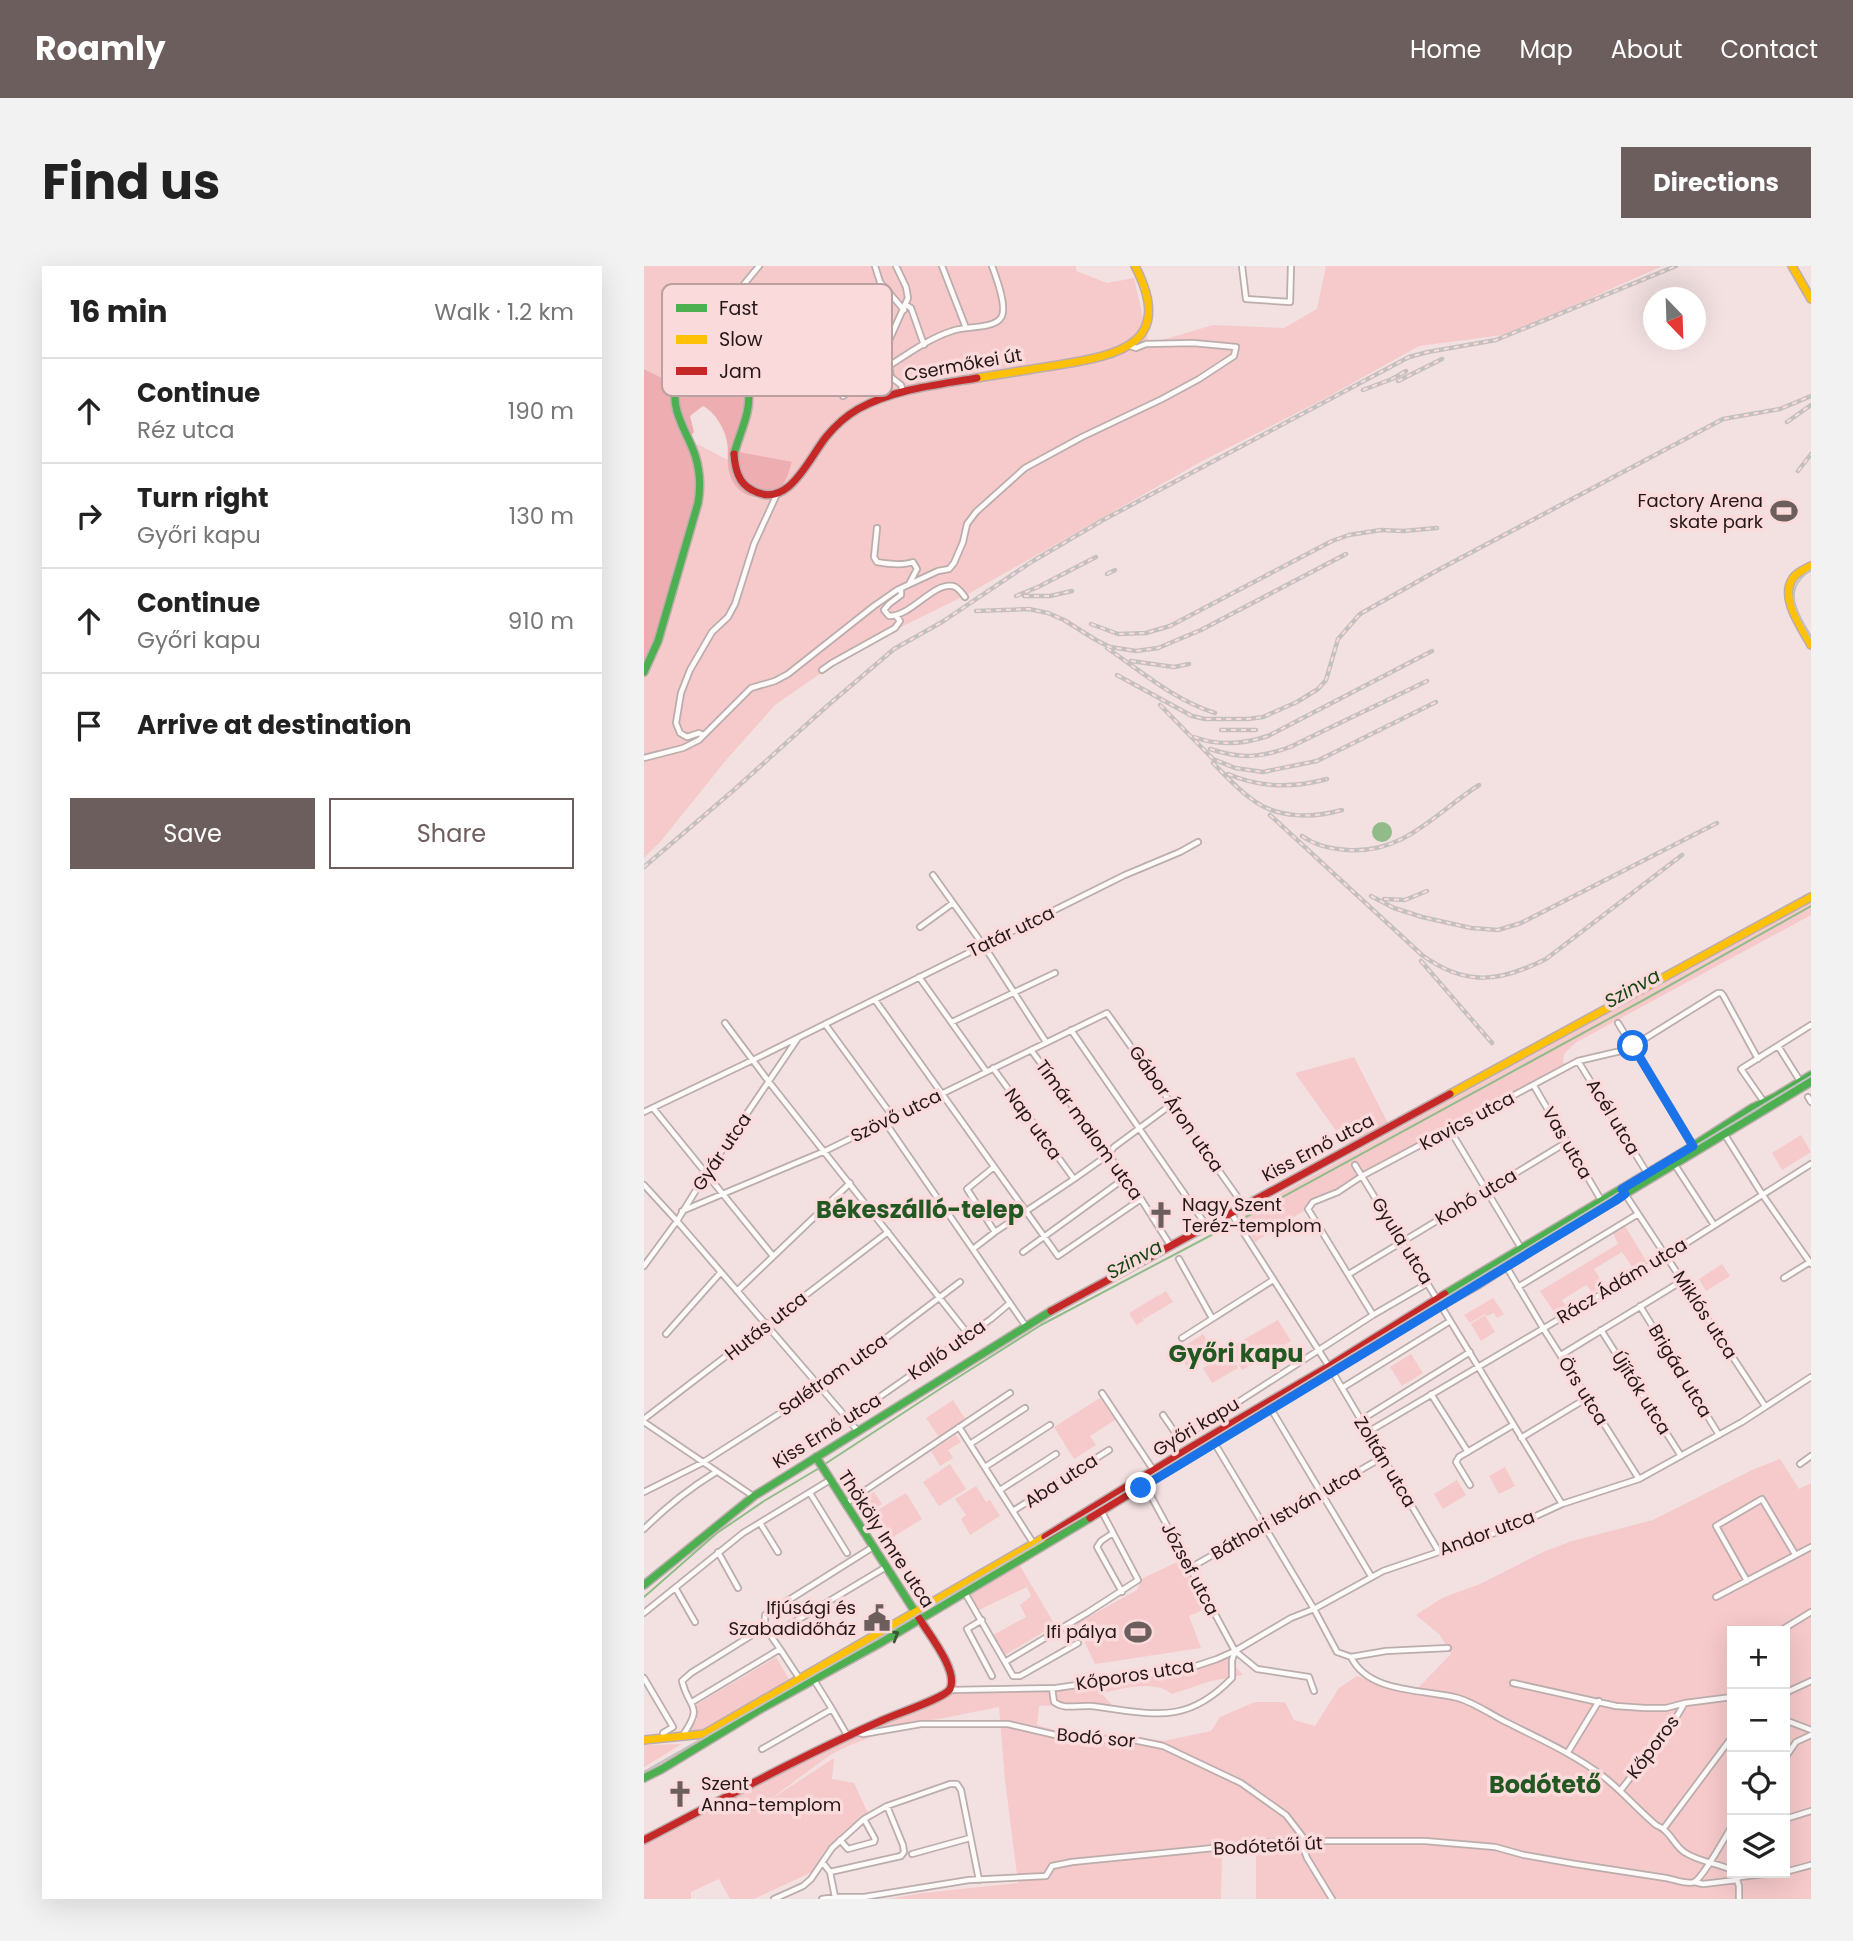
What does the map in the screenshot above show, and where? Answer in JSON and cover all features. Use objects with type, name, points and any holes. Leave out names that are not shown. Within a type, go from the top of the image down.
[{"type":"street","points":[[744,284],[759,266]]},
{"type":"street","points":[[875,266],[882,284]]},
{"type":"street","points":[[892,332],[908,298],[896,266]]},
{"type":"street","points":[[942,266],[966,328]]},
{"type":"street","points":[[892,364],[954,330],[995,323],[1002,318],[1004,313],[992,266]]},
{"type":"street","points":[[644,758],[699,740],[751,688],[788,674],[897,590],[938,571],[949,569],[954,563],[967,524],[976,512],[1025,468],[1082,437],[1163,399],[1234,356],[1236,347],[1193,343],[1146,344],[1136,348],[1129,346],[1144,330],[1150,307],[1145,284],[1135,266]]},
{"type":"street","points":[[1242,266],[1246,299],[1290,302],[1291,266]]},
{"type":"street","points":[[1792,266],[1808,284],[1811,299]]},
{"type":"street","points":[[892,294],[905,308]]},
{"type":"street","points":[[905,308],[911,307],[924,345]]},
{"type":"street","name":"Csermőkei út","points":[[892,395],[1082,361],[1115,353],[1129,346]]},
{"type":"street","points":[[892,378],[901,385],[904,392]]},
{"type":"street","points":[[644,672],[658,641],[698,503],[700,480],[695,456],[675,405],[675,396]]},
{"type":"street","points":[[703,735],[699,733],[687,737],[680,733],[676,723],[681,693],[690,670],[712,632],[728,617],[735,604],[754,544],[778,493],[765,494],[753,490],[741,480],[735,467],[735,449],[748,396]]},
{"type":"street","name":"Csermőkei út","points":[[778,493],[795,482],[825,438],[849,415],[889,396]]},
{"type":"street","points":[[877,528],[874,558],[884,564],[914,562],[918,569],[909,584]]},
{"type":"street","points":[[1811,566],[1793,577],[1789,589],[1791,605],[1811,645]]},
{"type":"street","points":[[897,590],[901,590],[901,595],[884,610],[889,617],[902,614],[942,588],[956,587],[965,597]]},
{"type":"street","points":[[822,670],[895,628],[900,621],[896,616]]},
{"type":"street","name":"Tatár utca","points":[[644,1112],[1125,875],[1198,842]]},
{"type":"street","points":[[933,875],[984,946],[1046,1042]]},
{"type":"street","name":"Kiss Ernő utca","points":[[644,1585],[754,1496],[817,1459],[857,1430],[1025,1325],[1170,1245],[1233,1215],[1244,1206],[1811,897]]},
{"type":"street","points":[[920,927],[953,903]]},
{"type":"street","points":[[952,1022],[1055,973]]},
{"type":"street","points":[[919,978],[986,1071]]},
{"type":"street","name":"Kavics utca","points":[[1349,1274],[1308,1209],[1312,1202],[1338,1192],[1362,1176],[1578,1061],[1625,1050],[1718,993],[1721,993],[1758,1059]]},
{"type":"street","points":[[875,999],[1058,1256],[1140,1199]]},
{"type":"street","name":"Gábor Áron utca","points":[[1107,1013],[1244,1206]]},
{"type":"street","name":"Szövő utca","points":[[682,1211],[824,1151],[1107,1013]]},
{"type":"street","points":[[726,1023],[769,1082],[968,1334]]},
{"type":"street","points":[[1618,1023],[1693,1146]]},
{"type":"street","points":[[825,1024],[893,1117]]},
{"type":"street","points":[[1764,1102],[1741,1069],[1811,1025]]},
{"type":"street","points":[[1071,1030],[1207,1226]]},
{"type":"street","name":"Gyár utca","points":[[644,1266],[677,1221],[799,1037]]},
{"type":"street","points":[[1778,1046],[1800,1081]]},
{"type":"street","name":"Tímár malom utca","points":[[1031,1050],[1140,1199],[1170,1245]]},
{"type":"street","name":"Acél utca","points":[[1578,1061],[1647,1173]]},
{"type":"street","name":"Nap utca","points":[[993,1068],[1074,1179]]},
{"type":"street","name":"Győri kapu","points":[[1440,1303],[1506,1266],[1647,1173],[1811,1075]]},
{"type":"street","name":"Győri kapu","points":[[644,1740],[704,1734],[882,1642],[917,1616],[1416,1320],[1521,1249],[1601,1201],[1675,1165],[1811,1082]]},
{"type":"street","name":"Vas utca","points":[[1534,1086],[1601,1201]]},
{"type":"street","points":[[973,1249],[1108,1155],[1114,1147],[1172,1104]]},
{"type":"street","points":[[653,1108],[773,1256]]},
{"type":"street","points":[[884,1122],[1025,1325]]},
{"type":"street","points":[[1450,1130],[1521,1249]]},
{"type":"street","points":[[1725,1135],[1762,1194],[1811,1263],[1784,1278]]},
{"type":"street","name":"Kohó utca","points":[[1349,1274],[1567,1142]]},
{"type":"street","name":"Rácz Ádám utca","points":[[1368,1432],[1666,1256],[1811,1164]]},
{"type":"street","name":"Gyula utca","points":[[1355,1165],[1562,1504]]},
{"type":"street","points":[[1675,1165],[1714,1225]]},
{"type":"street","points":[[994,1167],[967,1189],[995,1232]]},
{"type":"street","points":[[1023,1252],[1125,1178]]},
{"type":"street","points":[[737,1291],[850,1183]]},
{"type":"street","points":[[644,1185],[857,1430]]},
{"type":"street","name":"Miklós utca","points":[[1623,1191],[1765,1406]]},
{"type":"street","points":[[1518,1287],[1638,1214]]},
{"type":"street","name":"Zoltán utca","points":[[1233,1215],[1342,1388],[1439,1552]]},
{"type":"street","name":"Hutás utca","points":[[644,1421],[888,1232]]},
{"type":"street","points":[[1179,1259],[1212,1318]]},
{"type":"street","name":"Örs utca","points":[[1506,1266],[1639,1479]]},
{"type":"street","points":[[666,1335],[721,1272]]},
{"type":"street","points":[[1349,1274],[1373,1315]]},
{"type":"street","points":[[1182,1338],[1273,1280]]},
{"type":"street","points":[[1560,1355],[1682,1281]]},
{"type":"street","name":"Salétrom utca","points":[[644,1492],[702,1463],[821,1387],[960,1282]]},
{"type":"street","name":"Győri kapu","points":[[1163,1415],[1181,1437],[1428,1283]]},
{"type":"street","name":"Kalló utca","points":[[848,1419],[1010,1303]]},
{"type":"street","name":"Brigád utca","points":[[1640,1306],[1719,1435]]},
{"type":"street","points":[[1342,1388],[1447,1323]]},
{"type":"street","name":"Újítók utca","points":[[1601,1330],[1681,1456]]},
{"type":"street","points":[[1361,1421],[1470,1352]]},
{"type":"street","name":"Győri kapu","points":[[1156,1474],[1215,1444],[1330,1369]]},
{"type":"street","name":"Andor utca","points":[[1235,1651],[1371,1576],[1512,1527],[1562,1504],[1639,1479],[1742,1422],[1811,1377]]},
{"type":"street","points":[[1102,1392],[1156,1474]]},
{"type":"street","points":[[845,1504],[1010,1393]]},
{"type":"street","points":[[1431,1394],[1468,1452]]},
{"type":"street","points":[[1521,1438],[1587,1398]]},
{"type":"street","points":[[970,1444],[1026,1408]]},
{"type":"street","points":[[1271,1408],[1371,1576]]},
{"type":"street","points":[[644,1421],[754,1496]]},
{"type":"street","points":[[985,1467],[1050,1425]]},
{"type":"street","points":[[1470,1485],[1456,1462],[1459,1457],[1513,1425]]},
{"type":"street","name":"Aba utca","points":[[959,1427],[1036,1546]]},
{"type":"street","points":[[1215,1444],[1338,1652],[1351,1657],[1386,1651],[1448,1648]]},
{"type":"street","name":"Aba utca","points":[[1013,1511],[1109,1450]]},
{"type":"street","name":"Aba utca","points":[[1000,1490],[1056,1454]]},
{"type":"street","points":[[1800,1464],[1811,1456]]},
{"type":"street","name":"Báthori István utca","points":[[1190,1569],[1382,1457]]},
{"type":"street","name":"Thököly Imre utca","points":[[817,1459],[949,1666],[952,1674],[950,1690]]},
{"type":"street","points":[[644,1529],[662,1511],[716,1472]]},
{"type":"street","points":[[644,1613],[718,1552],[760,1522],[830,1480]]},
{"type":"street","name":"Győri kapu","points":[[917,1616],[934,1610],[1036,1546],[1102,1511],[1143,1482]]},
{"type":"street","name":"József utca","points":[[1143,1482],[1235,1651]]},
{"type":"street","points":[[741,1488],[744,1504]]},
{"type":"street","points":[[810,1493],[847,1553]]},
{"type":"street","points":[[1747,1581],[1716,1526],[1762,1499],[1795,1554]]},
{"type":"street","points":[[965,1592],[1004,1662],[1087,1613],[1138,1580],[1102,1511]]},
{"type":"street","points":[[760,1522],[778,1552]]},
{"type":"street","points":[[1113,1533],[1097,1547],[1122,1591]]},
{"type":"street","points":[[801,1682],[765,1627],[765,1615],[874,1546]]},
{"type":"street","points":[[1716,1597],[1811,1547]]},
{"type":"street","points":[[718,1552],[738,1588]]},
{"type":"street","points":[[771,1636],[886,1567]]},
{"type":"street","points":[[671,1590],[676,1589],[695,1622]]},
{"type":"street","name":"Thököly Imre utca","points":[[931,1637],[930,1618],[934,1610]]},
{"type":"street","points":[[1788,1626],[1811,1612]]},
{"type":"street","points":[[982,1620],[967,1629],[992,1676]]},
{"type":"street","points":[[682,1737],[694,1719],[694,1711],[682,1681],[765,1627]]},
{"type":"street","name":"Kőporos utca","points":[[1004,1662],[1013,1676],[1020,1676],[1078,1643]]},
{"type":"street","points":[[692,1702],[780,1649]]},
{"type":"street","points":[[1235,1651],[1257,1669],[1309,1677],[1314,1691]]},
{"type":"street","name":"Kőporos utca","points":[[1052,1688],[1054,1702],[1060,1706],[1169,1714],[1197,1706],[1224,1687],[1232,1678],[1235,1651]]},
{"type":"street","name":"Kőporos utca","points":[[950,1690],[1052,1688],[1187,1670],[1235,1651]]},
{"type":"street","points":[[1351,1657],[1364,1673],[1383,1683],[1459,1698],[1568,1752],[1606,1778],[1640,1812],[1664,1828],[1681,1850],[1727,1871]]},
{"type":"street","points":[[812,1676],[847,1735]]},
{"type":"street","points":[[644,1678],[673,1727],[663,1733],[663,1738]]},
{"type":"street","points":[[1790,1691],[1811,1681]]},
{"type":"street","name":"Győri kapu","points":[[644,1778],[801,1682]]},
{"type":"street","name":"Kőporos","points":[[1513,1683],[1616,1706],[1645,1709],[1727,1698]]},
{"type":"street","points":[[644,1840],[847,1735],[945,1695],[950,1690]]},
{"type":"street","points":[[1568,1752],[1600,1702]]},
{"type":"street","name":"Kőporos","points":[[1620,1791],[1673,1723],[1685,1703]]},
{"type":"street","points":[[762,1749],[832,1709]]},
{"type":"street","points":[[1789,1752],[1796,1742],[1808,1736],[1809,1729],[1790,1722]]},
{"type":"street","name":"Bodó sor","points":[[856,1731],[863,1734],[921,1724],[1008,1724],[1064,1737],[1097,1740],[1124,1738],[1163,1746],[1251,1789],[1286,1815],[1304,1842],[1307,1858],[1332,1899]]},
{"type":"street","points":[[1664,1828],[1727,1744]]},
{"type":"street","points":[[774,1899],[803,1886],[832,1847],[863,1819],[887,1806],[950,1784],[957,1784],[961,1790],[979,1880]]},
{"type":"street","points":[[830,1872],[901,1856],[904,1852],[903,1845],[887,1806]]},
{"type":"street","points":[[1790,1817],[1811,1811]]},
{"type":"street","points":[[840,1840],[848,1849],[874,1842],[875,1839],[863,1819]]},
{"type":"street","points":[[1693,1882],[1706,1868],[1727,1834]]},
{"type":"street","points":[[912,1854],[970,1838]]},
{"type":"street","name":"Bodótetői út","points":[[822,1899],[864,1897],[979,1880],[1046,1876],[1052,1866],[1072,1862],[1284,1841],[1425,1841],[1495,1847],[1524,1855],[1689,1883],[1703,1884],[1727,1877]]},
{"type":"street","points":[[822,1863],[830,1872],[835,1897]]},
{"type":"street","points":[[1790,1871],[1811,1865]]},
{"type":"street","points":[[1737,1878],[1738,1899]]},
{"type":"shaded area","points":[[644,266],[1076,266],[1076,271],[1107,283],[1134,278],[1149,344],[1213,325],[1284,328],[1317,309],[1326,266],[1662,266],[1510,334],[1419,346],[1322,400],[1204,460],[968,594],[834,664],[775,705],[644,858],[644,672],[697,444],[728,460],[736,485],[744,493],[757,499],[782,487],[792,463],[738,453],[746,432],[691,396],[892,396],[892,284],[662,284],[662,378],[644,369]]},
{"type":"shaded area","points":[[644,369],[662,378],[662,396],[751,396],[752,404],[739,452],[792,462],[785,482],[775,493],[760,498],[745,494],[730,475],[727,442],[719,421],[703,406],[690,416],[694,432],[688,439],[700,488],[654,653],[644,672]]},
{"type":"shaded area","points":[[1382,822],[1389,825],[1392,832],[1389,839],[1382,842],[1375,839],[1372,832],[1375,825]]},
{"type":"shaded area","points":[[1811,902],[1811,915],[1575,1043],[1564,1054],[1565,1066],[1360,1175],[1255,1242],[1239,1216]]},
{"type":"shaded area","points":[[1354,1057],[1388,1123],[1346,1145],[1295,1073]]},
{"type":"shaded area","points":[[1801,1135],[1811,1152],[1782,1170],[1772,1153]]},
{"type":"shaded area","points":[[1625,1226],[1647,1262],[1634,1270],[1622,1252],[1594,1269],[1604,1285],[1593,1293],[1586,1285],[1562,1300],[1567,1308],[1556,1315],[1540,1291],[1618,1244],[1613,1233]]},
{"type":"shaded area","points":[[1722,1264],[1730,1276],[1706,1291],[1699,1279]]},
{"type":"shaded area","points":[[1166,1291],[1173,1302],[1144,1319],[1140,1312],[1144,1321],[1136,1325],[1129,1313],[1159,1295],[1162,1298],[1160,1295]]},
{"type":"shaded area","points":[[1493,1298],[1504,1314],[1497,1318],[1494,1313],[1487,1316],[1485,1314],[1470,1323],[1464,1315]]},
{"type":"shaded area","points":[[1485,1315],[1495,1332],[1481,1341],[1471,1324]]},
{"type":"shaded area","points":[[1278,1320],[1291,1341],[1242,1370],[1229,1348]]},
{"type":"shaded area","points":[[1203,1334],[1215,1353],[1188,1368],[1177,1351]]},
{"type":"shaded area","points":[[1230,1353],[1238,1368],[1212,1383],[1203,1368]]},
{"type":"shaded area","points":[[1411,1354],[1423,1373],[1402,1386],[1390,1367]]},
{"type":"shaded area","points":[[1100,1398],[1115,1420],[1090,1436],[1096,1445],[1074,1459],[1054,1427]]},
{"type":"shaded area","points":[[953,1400],[966,1420],[939,1437],[926,1418]]},
{"type":"shaded area","points":[[956,1435],[961,1442],[948,1450],[953,1458],[940,1466],[931,1451]]},
{"type":"shaded area","points":[[1780,1459],[1799,1489],[1811,1483],[1811,1899],[1256,1899],[1256,1851],[1222,1854],[1221,1899],[888,1899],[1018,1883],[999,1707],[906,1724],[850,1745],[830,1755],[765,1803],[834,1758],[832,1779],[854,1783],[868,1813],[844,1831],[823,1853],[814,1871],[754,1899],[730,1899],[719,1879],[691,1892],[691,1899],[644,1899],[644,1844],[841,1742],[948,1694],[1059,1691],[1193,1670],[1228,1658],[1243,1675],[1211,1681],[1172,1694],[1165,1689],[1147,1686],[1101,1693],[1115,1708],[1073,1704],[1039,1706],[1037,1725],[1055,1730],[1164,1741],[1211,1731],[1220,1717],[1255,1702],[1285,1702],[1294,1720],[1315,1726],[1339,1688],[1357,1676],[1411,1695],[1451,1654],[1440,1635],[1416,1615],[1442,1598],[1480,1584],[1543,1552],[1572,1541],[1653,1520],[1752,1470]]},
{"type":"shaded area","points":[[950,1464],[966,1489],[939,1506],[923,1482]]},
{"type":"shaded area","points":[[1505,1467],[1515,1486],[1499,1494],[1489,1476]]},
{"type":"shaded area","points":[[849,1480],[862,1500],[874,1492],[882,1504],[866,1514],[845,1482]]},
{"type":"shaded area","points":[[1457,1480],[1466,1495],[1443,1509],[1434,1494]]},
{"type":"shaded area","points":[[976,1486],[986,1502],[990,1500],[1000,1516],[970,1535],[961,1519],[966,1515],[955,1499]]},
{"type":"shaded area","points":[[906,1493],[922,1519],[893,1537],[876,1511]]},
{"type":"shaded area","points":[[1028,1557],[1030,1560],[1020,1566],[1055,1625],[1005,1655],[993,1635],[1026,1617],[1020,1605],[1031,1596],[1027,1587],[979,1610],[968,1590]]},
{"type":"shaded area","points":[[1186,1558],[1213,1606],[1189,1616],[1201,1648],[1095,1664],[1076,1624],[1137,1590],[1141,1580],[1147,1576]]},
{"type":"shaded area","points":[[776,1657],[790,1681],[702,1733],[686,1733],[697,1720],[696,1705]]},
{"type":"shaded area","points":[[682,1744],[644,1767],[644,1745]]},
{"type":"waterway","name":"Szinva","points":[[825,1464],[1041,1325],[1257,1211],[1811,906]]},
{"type":"waterway","name":"Szinva","points":[[644,1597],[717,1533],[821,1467]]},
{"type":"tram line","points":[[1811,570],[1796,586],[1794,594],[1797,611],[1811,638]]},
{"type":"tram line","points":[[644,1772],[877,1639],[1101,1506],[1811,1076]]},
{"type":"railway","points":[[644,867],[894,649],[942,622],[1033,561],[1103,520],[1409,357],[1496,340],[1676,266]]},
{"type":"railway","points":[[1398,381],[1442,359]]},
{"type":"railway","points":[[1363,390],[1406,371]]},
{"type":"railway","points":[[1117,675],[1192,716],[1205,719],[1263,717],[1318,689],[1326,680],[1338,639],[1360,614],[1723,419],[1780,409],[1811,396]]},
{"type":"railway","points":[[1787,422],[1811,405]]},
{"type":"railway","points":[[1798,471],[1811,454]]},
{"type":"railway","points":[[1091,624],[1118,634],[1146,633],[1170,626],[1332,541],[1349,535],[1381,530],[1437,528]]},
{"type":"railway","points":[[976,611],[1029,609],[1064,620],[1110,647],[1136,651],[1158,648],[1201,630],[1346,554]]},
{"type":"railway","points":[[1016,596],[1096,557]]},
{"type":"railway","points":[[1107,574],[1115,570]]},
{"type":"railway","points":[[1024,596],[1050,596],[1072,591]]},
{"type":"railway","points":[[1107,648],[1172,693],[1215,713]]},
{"type":"railway","points":[[1194,737],[1231,743],[1268,736],[1432,651]]},
{"type":"railway","points":[[1131,661],[1174,667],[1189,664]]},
{"type":"railway","points":[[1210,749],[1241,756],[1279,751],[1427,681]]},
{"type":"railway","points":[[1160,705],[1213,759],[1235,768],[1263,772],[1317,761],[1436,702]]},
{"type":"railway","points":[[1221,730],[1256,730]]},
{"type":"railway","points":[[1213,763],[1247,796],[1273,811],[1308,815],[1342,810]]},
{"type":"railway","points":[[1228,774],[1252,782],[1277,785],[1327,779]]},
{"type":"railway","points":[[1302,836],[1318,845],[1341,850],[1368,850],[1386,845],[1418,830],[1479,785]]},
{"type":"railway","points":[[1270,815],[1422,955],[1453,972],[1483,978],[1513,973],[1546,959],[1682,855]]},
{"type":"railway","points":[[1371,896],[1394,908],[1422,917],[1471,928],[1498,930],[1521,923],[1717,823]]},
{"type":"railway","points":[[1384,899],[1405,900],[1427,891]]},
{"type":"railway","points":[[1421,961],[1492,1043]]},
{"type":"traffic: fast","points":[[644,672],[658,641],[698,503],[698,467],[675,404],[675,396]]},
{"type":"traffic: fast","points":[[734,454],[749,396]]},
{"type":"traffic: fast","points":[[1445,1294],[1811,1075]]},
{"type":"traffic: fast","points":[[1424,1315],[1811,1082]]},
{"type":"traffic: fast","points":[[644,1585],[754,1496],[1051,1311]]},
{"type":"traffic: fast","points":[[816,1457],[919,1618]]},
{"type":"traffic: fast","points":[[644,1778],[882,1642],[1090,1518]]},
{"type":"traffic: slow","points":[[977,378],[1081,361],[1121,350],[1135,341],[1145,329],[1149,313],[1146,292],[1135,266]]},
{"type":"traffic: slow","points":[[1792,266],[1811,299]]},
{"type":"traffic: slow","points":[[1811,566],[1799,572],[1789,586],[1793,613],[1811,645]]},
{"type":"traffic: slow","points":[[1450,1094],[1811,897]]},
{"type":"traffic: slow","points":[[644,1740],[704,1734],[1045,1537]]},
{"type":"traffic: jam","points":[[892,395],[977,378]]},
{"type":"traffic: jam","points":[[734,454],[738,475],[747,487],[765,495],[776,494],[796,479],[829,433],[845,418],[858,409],[889,396]]},
{"type":"traffic: jam","points":[[1051,1311],[1450,1094]]},
{"type":"traffic: jam","points":[[1045,1537],[1445,1294]]},
{"type":"traffic: jam","points":[[1090,1518],[1424,1315]]},
{"type":"traffic: jam","points":[[644,1840],[822,1748],[946,1693],[952,1681],[947,1663],[919,1618]]},
{"type":"place","name":"Factory Arena skate park","points":[[1784,511]]},
{"type":"place","name":"Nagy Szent Teréz-templom","points":[[1161,1215]]},
{"type":"place","name":"Ifjúsági és Szabadidőház","points":[[877,1618]]},
{"type":"place","name":"Ifi pálya","points":[[1138,1632]]},
{"type":"place","name":"Szent Anna-templom","points":[[680,1794]]},
{"type":"district","name":"Békeszálló-telep","points":[[920,1210]]},
{"type":"district","name":"Győri kapu","points":[[1236,1354]]},
{"type":"district","name":"Bodótető","points":[[1545,1785]]},
{"type":"route","points":[[1141,1488],[1615,1201],[1625,1194],[1622,1189],[1693,1146],[1633,1046]]}]
